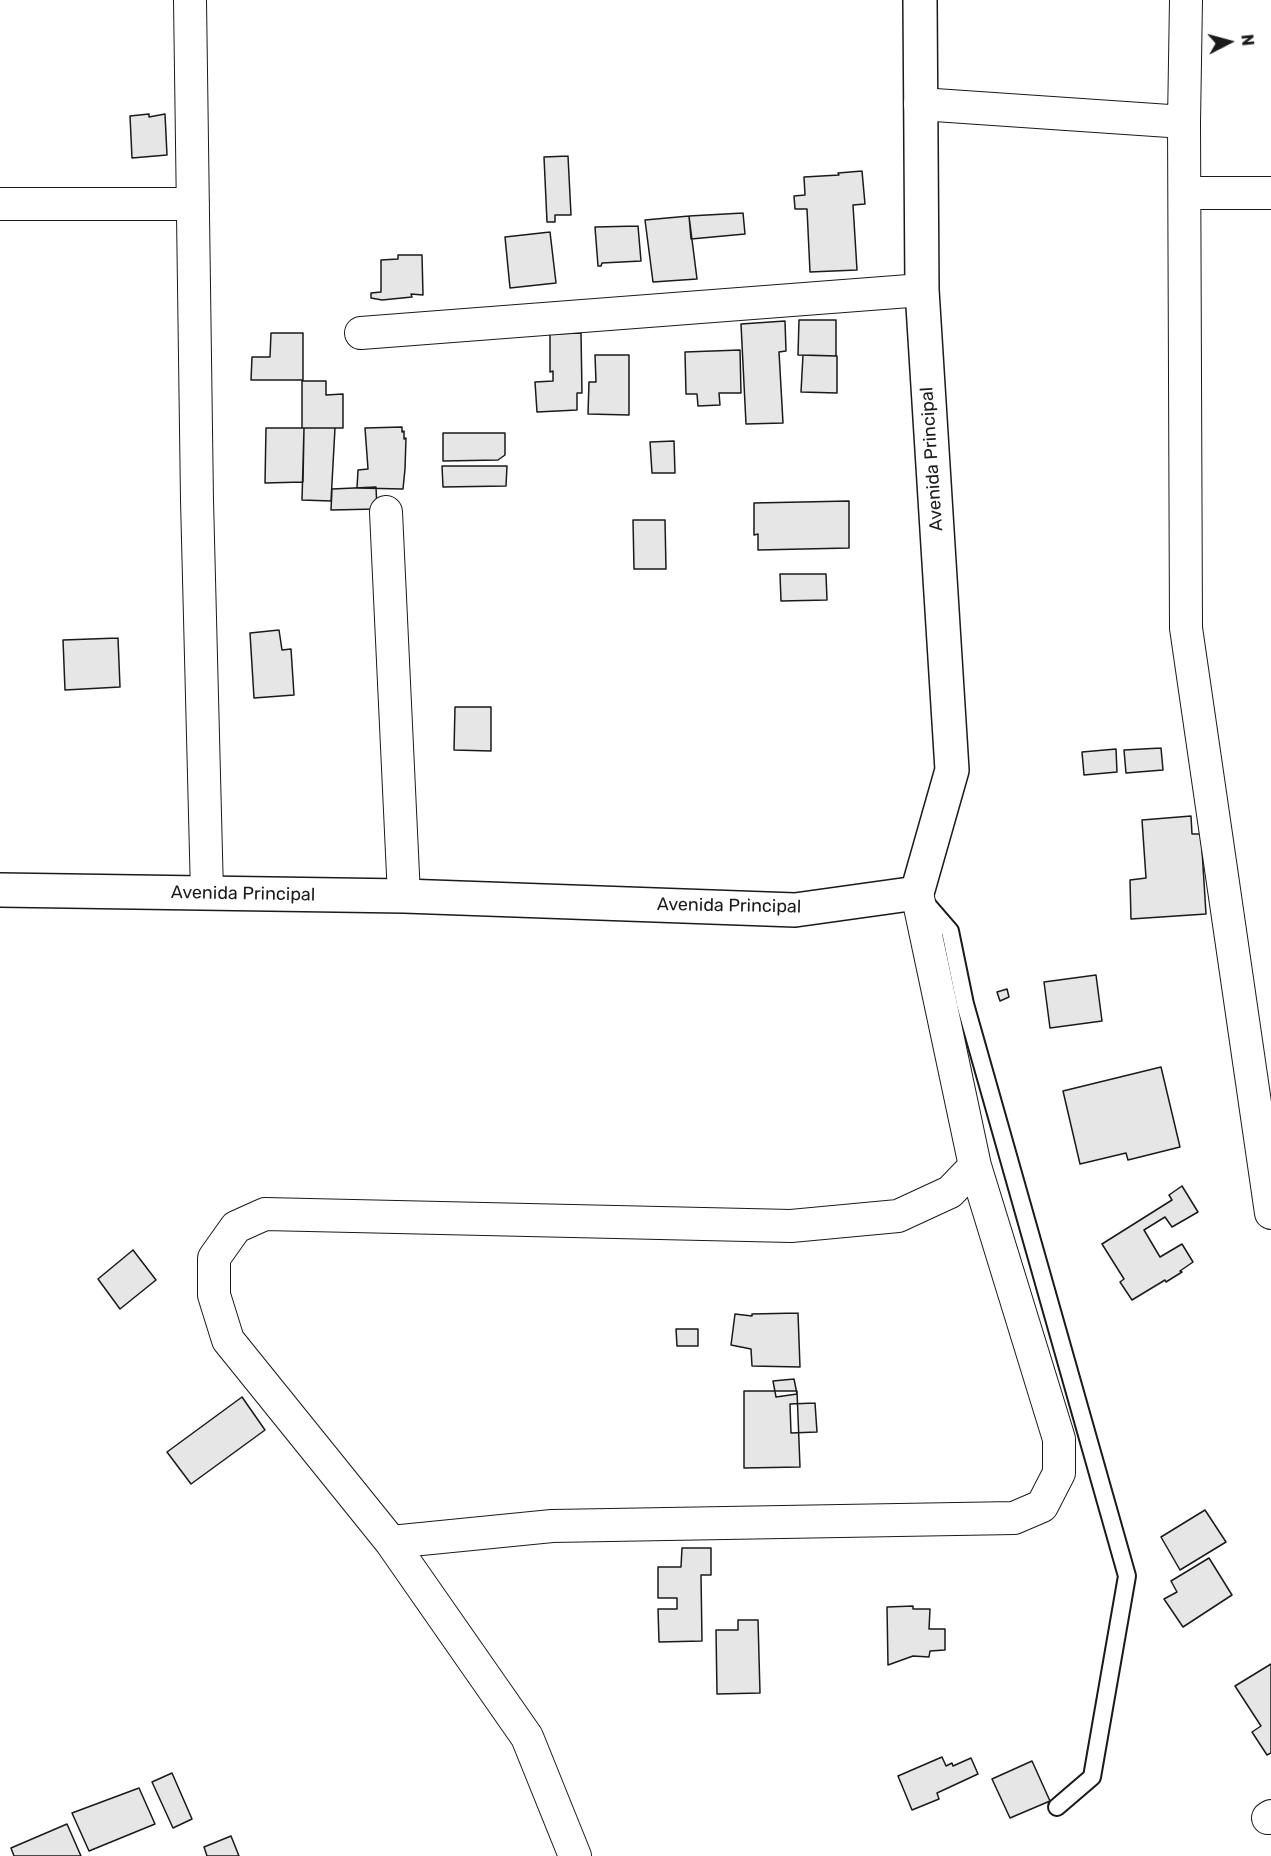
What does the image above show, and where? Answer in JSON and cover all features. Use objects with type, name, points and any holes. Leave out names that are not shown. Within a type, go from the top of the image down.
[{"type":"street","points":[[190,0],[197,500],[207,893]]},
{"type":"street","name":"Avenida Principal","points":[[0,890],[404,896],[795,910],[917,893],[952,770],[921,290],[921,0]]},
{"type":"street","points":[[1186,0],[1184,123],[1186,628],[1271,1213]]},
{"type":"street","points":[[920,104],[1184,123]]},
{"type":"street","points":[[1185,193],[1271,193]]},
{"type":"street","points":[[0,204],[193,204]]},
{"type":"street","points":[[361,333],[921,290]]},
{"type":"street","points":[[386,512],[404,896]]},
{"type":"street","points":[[391,1542],[552,1526],[1014,1518],[1042,1506],[1059,1473],[1059,1439],[975,1166],[917,893]]},
{"type":"street","points":[[575,1856],[527,1737],[391,1542],[228,1340],[214,1295],[214,1258],[236,1227],[265,1214],[791,1226],[898,1216],[950,1192],[975,1166]]},
{"type":"lane","points":[[917,893],[950,931],[965,1004],[1127,1576],[1092,1777],[1057,1807]]},
{"type":"building","points":[[149,114],[149,117],[165,114],[167,155],[132,158],[130,116]]},
{"type":"building","points":[[568,156],[571,215],[555,215],[555,222],[547,222],[544,157]]},
{"type":"building","points":[[862,171],[865,204],[853,205],[857,270],[810,272],[807,209],[795,209],[794,196],[805,195],[804,177]]},
{"type":"building","points":[[743,213],[745,234],[691,239],[689,216]]},
{"type":"building","points":[[689,216],[697,279],[653,282],[645,220]]},
{"type":"building","points":[[638,226],[641,261],[602,263],[598,266],[595,227]]},
{"type":"building","points":[[550,232],[556,283],[510,288],[505,237]]},
{"type":"building","points":[[398,255],[422,255],[423,295],[411,294],[412,297],[382,300],[371,298],[371,293],[381,292],[381,260],[398,259]]},
{"type":"building","points":[[799,320],[836,320],[836,356],[798,355]]},
{"type":"building","points":[[785,321],[786,351],[779,352],[783,423],[746,424],[741,324]]},
{"type":"building","points":[[271,333],[303,333],[303,380],[251,380],[252,357],[270,357]]},
{"type":"building","points":[[581,333],[582,393],[577,393],[577,410],[537,412],[535,382],[553,381],[553,371],[550,372],[550,334]]},
{"type":"building","points":[[740,350],[741,393],[719,393],[720,405],[698,406],[697,394],[686,394],[685,352]]},
{"type":"building","points":[[595,355],[629,355],[629,415],[588,414],[589,382],[596,382]]},
{"type":"building","points":[[803,355],[837,356],[837,393],[801,392]]},
{"type":"building","points":[[302,381],[326,381],[326,395],[343,394],[343,428],[302,428]]},
{"type":"building","points":[[402,427],[404,439],[406,438],[403,489],[357,488],[358,470],[368,469],[365,428]]},
{"type":"building","points":[[266,428],[304,428],[303,482],[265,483]]},
{"type":"building","points":[[304,428],[335,428],[331,501],[302,500]]},
{"type":"building","points":[[443,433],[505,433],[505,455],[498,460],[443,461]]},
{"type":"building","points":[[674,441],[675,473],[652,473],[650,442]]},
{"type":"building","points":[[442,466],[507,466],[506,486],[443,487]]},
{"type":"building","points":[[376,487],[377,509],[331,510],[332,489]]},
{"type":"building","points":[[849,501],[849,548],[758,550],[758,534],[754,535],[754,503]]},
{"type":"building","points":[[633,520],[665,520],[666,569],[634,569]]},
{"type":"building","points":[[780,574],[826,574],[827,600],[781,601]]},
{"type":"building","points":[[279,630],[282,650],[291,649],[294,695],[254,698],[250,633]]},
{"type":"building","points":[[118,638],[120,687],[65,690],[63,640]]},
{"type":"building","points":[[455,707],[491,707],[491,751],[454,750]]},
{"type":"building","points":[[1161,748],[1163,770],[1126,773],[1124,750]]},
{"type":"building","points":[[1116,749],[1117,772],[1084,775],[1082,752]]},
{"type":"building","points":[[1191,816],[1192,834],[1201,834],[1206,914],[1131,919],[1130,880],[1146,878],[1142,820]]},
{"type":"building","points":[[1096,975],[1102,1021],[1050,1028],[1044,982]]},
{"type":"building","points":[[1007,989],[1009,997],[1000,1001],[997,992]]},
{"type":"building","points":[[1161,1067],[1180,1147],[1128,1160],[1126,1153],[1080,1164],[1063,1091]]},
{"type":"building","points":[[1182,1186],[1198,1212],[1172,1227],[1165,1217],[1144,1230],[1160,1257],[1182,1244],[1193,1262],[1166,1282],[1165,1280],[1132,1300],[1120,1282],[1124,1279],[1102,1244],[1172,1200],[1169,1195]]},
{"type":"building","points":[[133,1250],[156,1280],[120,1309],[98,1279]]},
{"type":"building","points":[[798,1313],[800,1367],[752,1366],[751,1349],[731,1345],[735,1314],[752,1316],[752,1314]]},
{"type":"building","points":[[676,1329],[698,1329],[698,1346],[677,1346]]},
{"type":"building","points":[[794,1379],[797,1394],[776,1397],[773,1381]]},
{"type":"building","points":[[744,1391],[797,1391],[800,1467],[744,1468]]},
{"type":"building","points":[[242,1397],[265,1430],[191,1484],[167,1452]]},
{"type":"building","points":[[815,1403],[817,1432],[791,1433],[790,1404]]},
{"type":"building","points":[[1205,1510],[1226,1542],[1180,1570],[1161,1537]]},
{"type":"building","points":[[682,1548],[711,1548],[711,1575],[701,1575],[702,1641],[659,1642],[658,1609],[677,1609],[677,1598],[658,1598],[658,1567],[681,1567]]},
{"type":"building","points":[[1209,1558],[1232,1595],[1183,1627],[1164,1599],[1177,1592],[1171,1581]]},
{"type":"building","points":[[913,1606],[913,1609],[930,1609],[929,1629],[945,1629],[945,1650],[930,1651],[929,1657],[913,1656],[888,1665],[887,1607]]},
{"type":"building","points":[[738,1620],[758,1620],[760,1693],[717,1694],[716,1630],[738,1630]]},
{"type":"building","points":[[1271,1664],[1271,1753],[1267,1755],[1252,1732],[1261,1726],[1235,1686]]},
{"type":"building","points":[[942,1757],[946,1766],[952,1763],[953,1766],[971,1758],[978,1774],[937,1793],[939,1799],[912,1810],[898,1776]]},
{"type":"building","points":[[1032,1761],[1050,1801],[1010,1818],[992,1779]]},
{"type":"building","points":[[172,1773],[192,1819],[173,1828],[152,1782]]},
{"type":"building","points":[[139,1788],[155,1824],[89,1851],[72,1813]]},
{"type":"building","points":[[67,1824],[81,1856],[14,1856],[11,1848]]},
{"type":"building","points":[[231,1836],[239,1856],[207,1856],[204,1847]]}]
